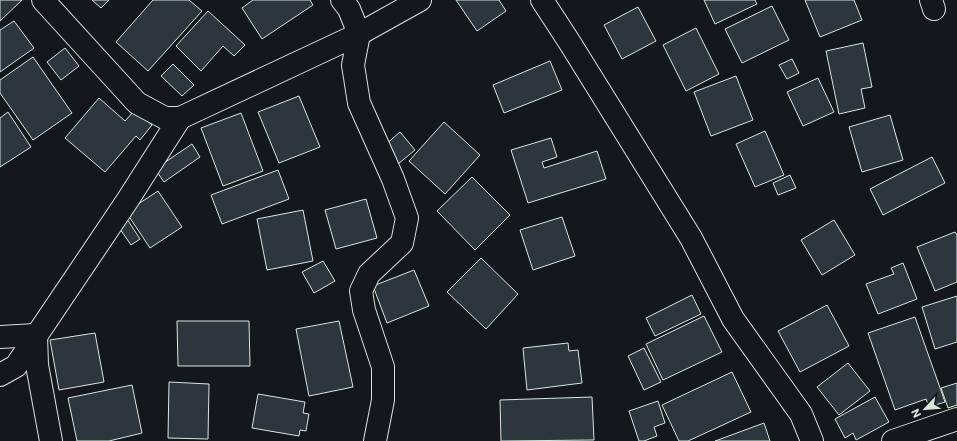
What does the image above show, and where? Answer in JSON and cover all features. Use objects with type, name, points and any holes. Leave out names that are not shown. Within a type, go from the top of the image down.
[{"type":"street","points":[[43,0],[137,104],[165,118],[180,118],[359,34],[420,0]]},
{"type":"street","points":[[342,0],[349,9],[359,34],[353,65],[359,103],[393,179],[407,218],[402,243],[369,274],[361,291],[364,310],[383,367],[383,400],[375,441]]},
{"type":"street","points":[[542,0],[691,238],[733,319],[801,414],[812,441]]},
{"type":"street","points":[[0,375],[16,366],[127,201],[180,118]]},
{"type":"street","points":[[0,337],[36,335]]},
{"type":"street","points":[[36,335],[37,365],[51,441]]},
{"type":"street","points":[[894,441],[957,419]]},
{"type":"building","points":[[0,0],[22,0],[0,21]]},
{"type":"building","points":[[92,0],[109,0],[101,8]]},
{"type":"building","points":[[153,0],[189,0],[202,11],[148,71],[116,42]]},
{"type":"building","points":[[253,0],[310,0],[313,5],[262,39],[242,8]]},
{"type":"building","points":[[456,0],[499,0],[506,11],[477,31]]},
{"type":"building","points":[[704,0],[755,0],[757,4],[715,24]]},
{"type":"building","points":[[805,0],[854,0],[862,20],[820,37]]},
{"type":"building","points":[[772,6],[789,40],[742,63],[725,29]]},
{"type":"building","points":[[638,7],[656,41],[622,59],[604,25]]},
{"type":"building","points":[[208,11],[245,45],[234,56],[223,46],[201,71],[176,46]]},
{"type":"building","points":[[14,21],[34,48],[0,72],[0,30]]},
{"type":"building","points":[[696,28],[719,74],[686,91],[663,45]]},
{"type":"building","points":[[863,43],[872,87],[861,89],[865,108],[839,114],[826,51]]},
{"type":"building","points":[[65,48],[79,66],[61,80],[47,62]]},
{"type":"building","points":[[33,57],[72,113],[33,140],[0,93],[0,80]]},
{"type":"building","points":[[792,59],[799,73],[787,79],[779,65]]},
{"type":"building","points":[[550,61],[562,90],[504,113],[493,85]]},
{"type":"building","points":[[173,64],[194,85],[182,96],[161,76]]},
{"type":"building","points":[[736,76],[753,120],[711,136],[694,92]]},
{"type":"building","points":[[818,78],[834,112],[803,126],[787,92]]},
{"type":"building","points":[[299,96],[320,147],[279,163],[258,112]]},
{"type":"building","points":[[99,98],[125,121],[135,110],[152,125],[140,140],[136,136],[105,172],[65,138]]},
{"type":"building","points":[[8,112],[31,147],[0,167],[0,118]]},
{"type":"building","points":[[241,113],[263,171],[223,186],[201,128]]},
{"type":"building","points":[[890,115],[903,160],[862,172],[849,127]]},
{"type":"building","points":[[444,122],[480,155],[445,194],[409,161]]},
{"type":"building","points":[[765,131],[784,175],[755,187],[736,144]]},
{"type":"building","points":[[400,132],[415,150],[398,164],[384,146]]},
{"type":"building","points":[[551,138],[557,157],[542,162],[544,168],[597,151],[606,179],[528,203],[511,150]]},
{"type":"building","points":[[192,144],[200,157],[164,182],[155,169]]},
{"type":"building","points":[[932,157],[945,183],[883,215],[870,189]]},
{"type":"building","points":[[278,170],[289,199],[222,224],[211,195]]},
{"type":"building","points":[[790,175],[796,188],[778,195],[773,183]]},
{"type":"building","points":[[472,177],[510,215],[475,250],[437,211]]},
{"type":"building","points":[[158,191],[182,227],[150,248],[126,212]]},
{"type":"building","points":[[366,199],[377,238],[336,249],[325,210]]},
{"type":"building","points":[[303,210],[313,261],[267,270],[257,219]]},
{"type":"building","points":[[562,217],[575,256],[533,270],[520,230]]},
{"type":"building","points":[[127,219],[140,239],[131,245],[118,226]]},
{"type":"building","points":[[834,220],[855,255],[822,275],[801,240]]},
{"type":"building","points":[[955,232],[957,235],[957,282],[935,291],[917,247]]},
{"type":"building","points":[[481,258],[518,294],[486,329],[447,292]]},
{"type":"building","points":[[323,261],[335,281],[314,293],[302,272]]},
{"type":"building","points":[[903,263],[917,299],[878,314],[866,284],[894,274],[891,268]]},
{"type":"building","points":[[414,270],[429,306],[387,323],[373,286]]},
{"type":"building","points":[[692,295],[701,314],[655,336],[646,318]]},
{"type":"building","points":[[957,296],[957,342],[935,349],[922,307]]},
{"type":"building","points":[[827,305],[849,346],[800,372],[778,331]]},
{"type":"building","points":[[704,316],[722,352],[663,380],[646,344]]},
{"type":"building","points":[[915,317],[945,402],[929,407],[926,399],[895,410],[868,333]]},
{"type":"building","points":[[177,321],[249,321],[250,366],[178,366]]},
{"type":"building","points":[[339,321],[353,387],[309,396],[296,329]]},
{"type":"building","points":[[95,333],[104,382],[59,390],[50,340]]},
{"type":"building","points":[[568,343],[569,351],[578,350],[582,383],[527,390],[523,348]]},
{"type":"building","points":[[644,348],[661,382],[644,390],[628,356]]},
{"type":"building","points":[[848,363],[870,391],[839,415],[817,387]]},
{"type":"building","points":[[732,372],[751,412],[688,441],[679,441],[662,405]]},
{"type":"building","points":[[169,382],[209,384],[208,439],[168,438]]},
{"type":"building","points":[[957,383],[957,405],[948,408],[941,388]]},
{"type":"building","points":[[132,385],[142,433],[109,441],[77,441],[68,398]]},
{"type":"building","points":[[258,394],[305,402],[303,413],[309,414],[306,431],[300,430],[299,436],[252,428]]},
{"type":"building","points":[[592,397],[594,440],[501,441],[500,400]]},
{"type":"building","points":[[875,397],[889,422],[856,440],[853,433],[845,438],[835,419]]},
{"type":"building","points":[[658,401],[665,423],[654,427],[657,436],[644,441],[639,441],[629,411]]},
{"type":"building","points":[[764,423],[770,441],[715,441]]}]
